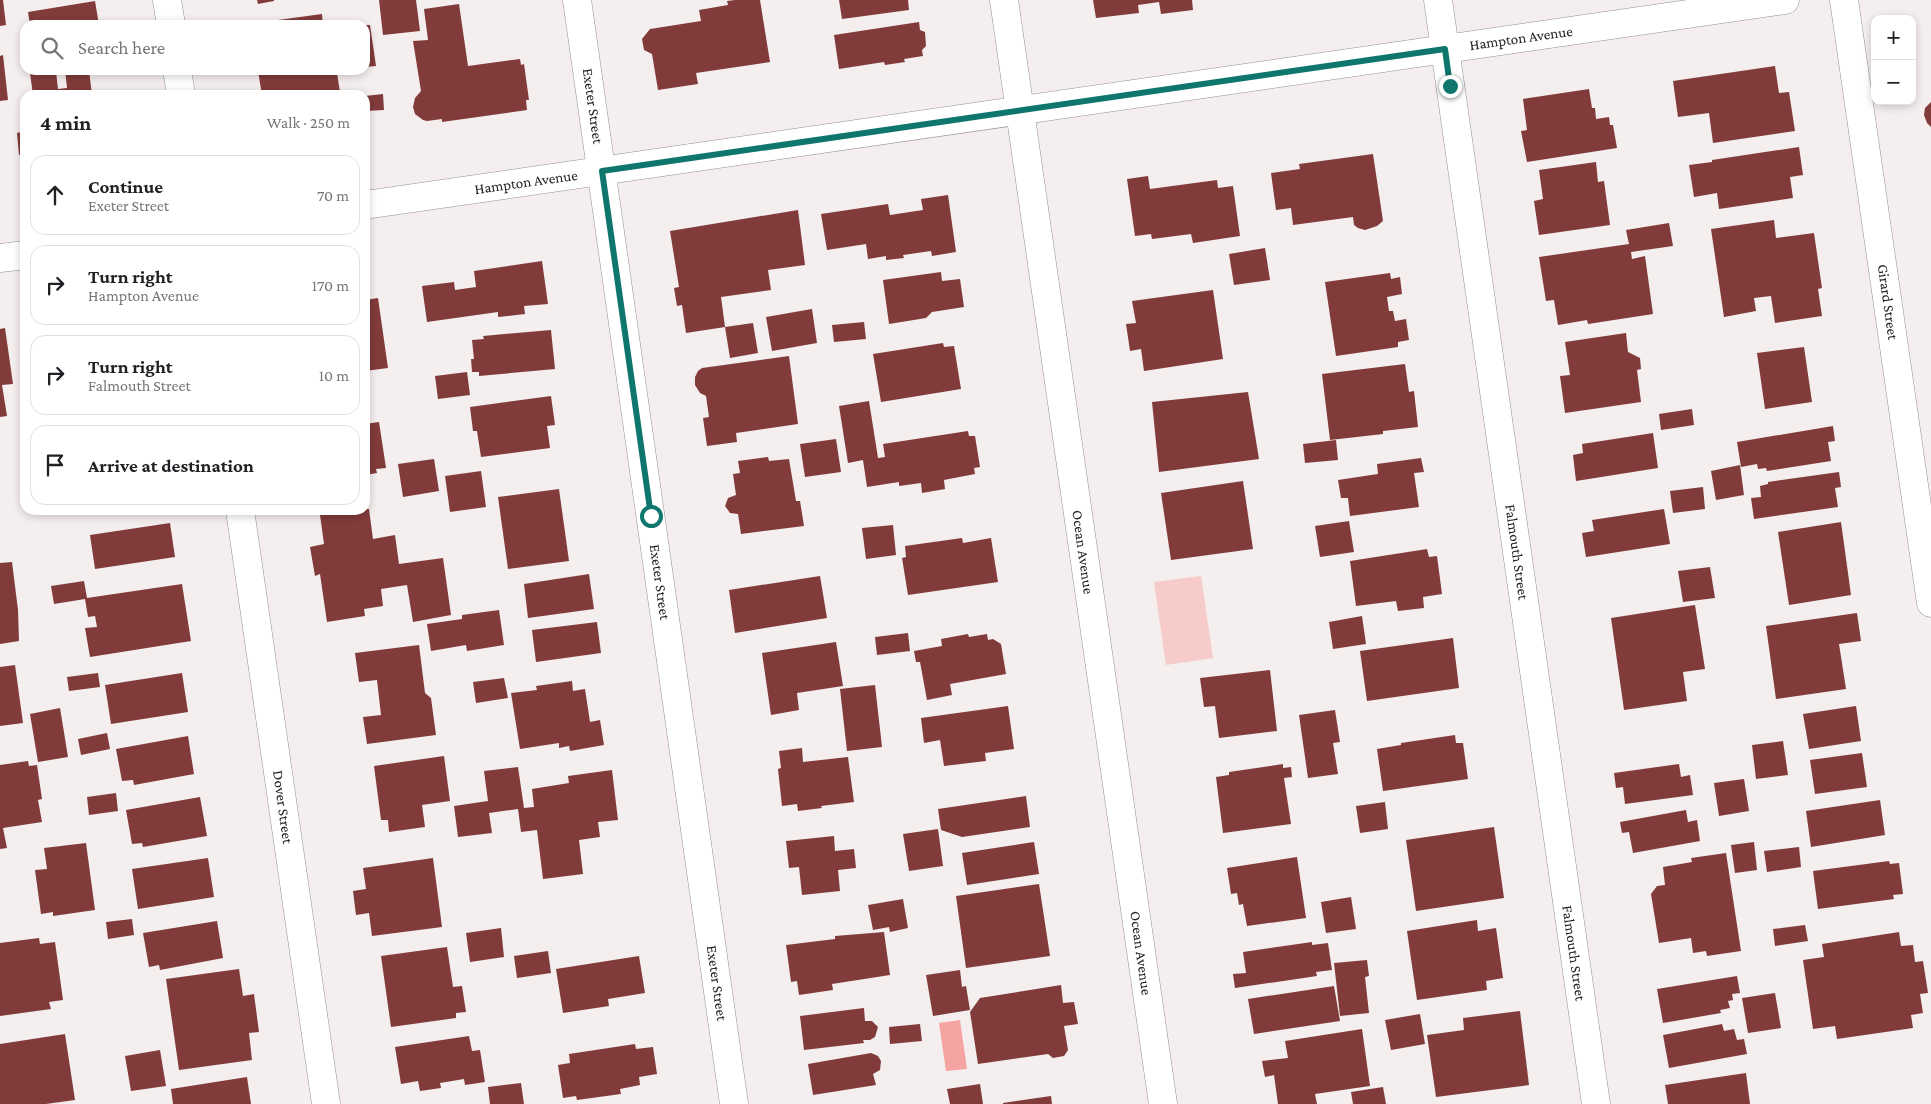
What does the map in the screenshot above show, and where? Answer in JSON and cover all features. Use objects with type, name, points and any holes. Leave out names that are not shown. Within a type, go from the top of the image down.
[{"type":"street","points":[[167,0],[170,20]]},
{"type":"street","name":"Exeter Street","points":[[578,0],[734,1104]]},
{"type":"street","name":"Ocean Avenue","points":[[1004,0],[1163,1104]]},
{"type":"street","name":"Falmouth Street","points":[[1438,0],[1596,1104]]},
{"type":"street","name":"Hampton Avenue","points":[[370,204],[1785,0]]},
{"type":"street","name":"Girard Street","points":[[1844,0],[1931,603]]},
{"type":"street","points":[[178,75],[180,90]]},
{"type":"street","points":[[0,258],[20,256]]},
{"type":"street","name":"Dover Street","points":[[241,515],[326,1104]]},
{"type":"shaded area","points":[[1201,576],[1213,658],[1166,665],[1154,582]]},
{"type":"shaded area","points":[[960,1020],[967,1069],[946,1071],[939,1023]]},
{"type":"building","points":[[0,0],[3,0],[6,25],[0,26]]},
{"type":"building","points":[[257,0],[274,0],[274,1],[258,4]]},
{"type":"building","points":[[379,0],[416,0],[420,31],[383,35]]},
{"type":"building","points":[[760,0],[770,62],[696,73],[698,84],[658,90],[652,54],[644,50],[642,39],[650,29],[701,21],[699,10],[728,5],[727,1]]},
{"type":"building","points":[[839,0],[908,0],[909,10],[842,19]]},
{"type":"building","points":[[1093,0],[1192,0],[1193,10],[1161,14],[1159,2],[1138,5],[1139,13],[1096,18]]},
{"type":"building","points":[[95,1],[98,20],[29,20],[28,12]]},
{"type":"building","points":[[459,4],[468,66],[520,59],[521,65],[524,64],[529,100],[526,100],[527,110],[442,122],[442,119],[423,120],[415,114],[413,107],[415,98],[421,91],[413,41],[428,40],[424,9]]},
{"type":"building","points":[[322,14],[323,20],[278,20]]},
{"type":"building","points":[[919,22],[920,30],[925,32],[926,46],[922,50],[923,56],[904,59],[905,62],[885,65],[884,62],[839,69],[834,35]]},
{"type":"building","points":[[370,25],[376,66],[370,67]]},
{"type":"building","points":[[3,55],[8,100],[0,101],[0,56]]},
{"type":"building","points":[[1775,66],[1779,93],[1789,92],[1795,131],[1713,143],[1709,113],[1678,117],[1673,81]]},
{"type":"building","points":[[30,75],[56,75],[58,89],[67,88],[66,75],[90,75],[91,90],[32,90]]},
{"type":"building","points":[[259,75],[337,75],[340,90],[261,90]]},
{"type":"building","points":[[1589,89],[1592,108],[1595,108],[1596,119],[1609,117],[1610,125],[1613,125],[1617,148],[1527,162],[1521,131],[1527,130],[1523,99]]},
{"type":"building","points":[[383,94],[384,110],[370,111],[370,95]]},
{"type":"building","points":[[1931,102],[1931,127],[1924,115],[1925,108]]},
{"type":"building","points":[[20,132],[20,155],[19,155],[17,133]]},
{"type":"building","points":[[1799,147],[1803,175],[1790,177],[1793,198],[1719,209],[1717,193],[1694,197],[1689,165]]},
{"type":"building","points":[[1373,154],[1383,221],[1377,226],[1365,230],[1358,228],[1354,225],[1353,217],[1293,225],[1291,208],[1276,210],[1271,173],[1300,169],[1299,164]]},
{"type":"building","points":[[1596,162],[1598,182],[1604,181],[1610,225],[1539,235],[1534,201],[1543,199],[1539,170]]},
{"type":"building","points":[[1148,176],[1150,189],[1217,180],[1218,188],[1233,186],[1240,236],[1193,243],[1191,234],[1152,239],[1151,234],[1135,236],[1127,179]]},
{"type":"building","points":[[948,195],[956,252],[932,256],[931,251],[903,255],[904,258],[886,260],[886,256],[868,259],[866,244],[827,250],[821,214],[888,204],[890,215],[923,210],[921,199]]},
{"type":"building","points":[[798,210],[805,265],[768,270],[771,290],[721,297],[725,327],[686,333],[682,305],[677,306],[674,288],[679,287],[670,231]]},
{"type":"building","points":[[1774,220],[1776,238],[1814,233],[1822,288],[1818,289],[1822,316],[1775,323],[1771,296],[1754,298],[1756,311],[1724,317],[1711,229]]},
{"type":"building","points":[[1669,223],[1673,246],[1631,252],[1632,259],[1645,256],[1653,314],[1588,324],[1587,320],[1558,325],[1554,300],[1546,301],[1539,257],[1629,244],[1626,230]]},
{"type":"building","points":[[1265,248],[1270,280],[1234,285],[1229,254]]},
{"type":"building","points":[[542,261],[548,304],[524,306],[525,314],[498,317],[498,312],[427,322],[422,286],[454,282],[455,290],[476,287],[474,271]]},
{"type":"building","points":[[941,272],[942,281],[960,279],[964,307],[932,312],[926,318],[889,324],[883,280]]},
{"type":"building","points":[[1390,273],[1391,279],[1400,277],[1402,294],[1387,297],[1389,311],[1393,311],[1395,321],[1406,319],[1409,340],[1398,342],[1398,347],[1336,356],[1325,282]]},
{"type":"building","points":[[1213,290],[1223,359],[1144,371],[1141,349],[1130,351],[1126,324],[1136,323],[1132,301]]},
{"type":"building","points":[[378,298],[388,368],[370,370],[370,299]]},
{"type":"building","points":[[812,309],[817,343],[772,351],[766,317]]},
{"type":"building","points":[[864,322],[866,339],[834,342],[832,325]]},
{"type":"building","points":[[753,323],[758,353],[730,358],[725,327]]},
{"type":"building","points":[[5,328],[13,384],[2,385],[7,416],[0,417],[0,329]]},
{"type":"building","points":[[551,330],[555,369],[479,376],[479,372],[472,372],[471,359],[474,359],[472,340],[484,339],[483,336]]},
{"type":"building","points":[[1626,333],[1628,352],[1640,358],[1641,369],[1637,370],[1641,402],[1565,413],[1560,376],[1570,375],[1565,342]]},
{"type":"building","points":[[943,343],[944,347],[954,346],[961,389],[881,402],[873,354]]},
{"type":"building","points":[[1804,347],[1812,402],[1765,409],[1757,353]]},
{"type":"building","points":[[789,356],[798,424],[736,433],[737,442],[707,446],[703,418],[709,417],[706,396],[700,393],[695,385],[695,377],[698,371],[702,368]]},
{"type":"building","points":[[1405,364],[1409,392],[1414,391],[1418,427],[1383,431],[1383,434],[1330,440],[1322,374]]},
{"type":"building","points":[[467,372],[470,395],[438,399],[435,376]]},
{"type":"building","points":[[1248,392],[1259,459],[1159,472],[1152,402]]},
{"type":"building","points":[[551,396],[555,425],[547,426],[550,448],[481,457],[477,431],[473,431],[470,407]]},
{"type":"building","points":[[869,401],[878,458],[885,457],[883,444],[968,431],[969,436],[975,436],[980,467],[974,468],[975,474],[944,480],[945,489],[922,493],[921,483],[899,486],[899,482],[867,487],[863,460],[848,463],[839,406]]},
{"type":"building","points":[[1692,409],[1694,425],[1661,430],[1659,414]]},
{"type":"building","points":[[379,422],[386,468],[376,469],[377,473],[370,474],[370,423]]},
{"type":"building","points":[[1833,426],[1835,441],[1828,442],[1831,461],[1767,471],[1766,468],[1758,469],[1757,464],[1741,467],[1737,442]]},
{"type":"building","points":[[1653,433],[1658,468],[1576,481],[1573,455],[1583,453],[1582,444]]},
{"type":"building","points":[[836,439],[841,472],[805,477],[800,444]]},
{"type":"building","points":[[1336,440],[1338,460],[1305,463],[1303,444]]},
{"type":"building","points":[[768,457],[769,461],[789,459],[796,501],[800,501],[804,526],[741,534],[738,514],[730,513],[725,506],[728,498],[736,495],[733,474],[740,473],[738,461]]},
{"type":"building","points":[[1421,458],[1424,472],[1414,473],[1419,507],[1350,516],[1348,498],[1341,498],[1338,480],[1378,474],[1377,464]]},
{"type":"building","points":[[434,459],[439,491],[403,497],[398,464]]},
{"type":"building","points":[[1740,465],[1744,495],[1716,500],[1711,471]]},
{"type":"building","points":[[481,471],[486,507],[450,512],[445,476]]},
{"type":"building","points":[[1839,472],[1841,487],[1835,488],[1838,507],[1754,519],[1751,498],[1761,497],[1760,486],[1768,484],[1768,482]]},
{"type":"building","points":[[1243,481],[1253,549],[1171,560],[1161,493]]},
{"type":"building","points":[[1703,487],[1705,509],[1673,513],[1670,491]]},
{"type":"building","points":[[559,489],[569,561],[508,569],[498,497]]},
{"type":"building","points":[[1664,509],[1670,544],[1586,557],[1582,533],[1594,531],[1592,520]]},
{"type":"building","points":[[320,515],[370,515],[373,539],[395,535],[399,564],[443,558],[451,615],[413,622],[407,585],[381,589],[383,606],[364,609],[365,616],[327,622],[320,574],[315,576],[310,547],[324,544]]},
{"type":"building","points":[[1349,521],[1354,552],[1320,557],[1315,526]]},
{"type":"building","points":[[1841,522],[1851,595],[1789,605],[1778,532]]},
{"type":"building","points":[[170,523],[175,557],[95,569],[90,535]]},
{"type":"building","points":[[893,525],[896,555],[866,559],[862,528]]},
{"type":"building","points":[[962,538],[963,543],[991,538],[998,582],[908,595],[902,558],[906,557],[905,546]]},
{"type":"building","points":[[1427,549],[1429,557],[1437,556],[1442,594],[1423,597],[1424,608],[1398,611],[1396,601],[1356,606],[1350,561]]},
{"type":"building","points":[[12,562],[18,610],[19,641],[0,644],[0,563]]},
{"type":"building","points":[[1710,567],[1715,598],[1683,602],[1678,571]]},
{"type":"building","points":[[589,574],[594,609],[528,618],[524,584]]},
{"type":"building","points":[[820,576],[827,618],[735,633],[729,590]]},
{"type":"building","points":[[84,581],[87,598],[182,584],[191,641],[90,657],[85,628],[97,627],[95,616],[88,617],[85,599],[54,604],[51,586]]},
{"type":"building","points":[[1695,605],[1705,669],[1683,672],[1687,701],[1624,710],[1611,618]]},
{"type":"building","points":[[499,610],[504,645],[467,651],[466,645],[431,651],[427,624],[462,619],[462,615]]},
{"type":"building","points":[[1857,613],[1861,641],[1839,644],[1846,689],[1776,699],[1766,626]]},
{"type":"building","points":[[1362,616],[1366,644],[1333,649],[1329,622]]},
{"type":"building","points":[[597,622],[601,653],[536,662],[532,630]]},
{"type":"building","points":[[908,633],[910,651],[877,655],[875,637]]},
{"type":"building","points":[[968,634],[969,637],[987,634],[988,640],[993,639],[1001,644],[1006,674],[950,684],[952,695],[927,700],[920,662],[916,662],[914,651],[942,646],[941,639]]},
{"type":"building","points":[[1453,638],[1459,688],[1367,701],[1360,651]]},
{"type":"building","points":[[836,642],[843,686],[797,693],[799,710],[771,715],[762,653]]},
{"type":"building","points":[[419,645],[425,693],[431,698],[436,735],[367,744],[363,717],[381,715],[377,680],[359,682],[355,653]]},
{"type":"building","points":[[15,665],[23,723],[0,726],[0,667]]},
{"type":"building","points":[[1270,670],[1277,731],[1219,738],[1215,706],[1204,707],[1200,678]]},
{"type":"building","points":[[98,673],[100,687],[69,691],[67,677]]},
{"type":"building","points":[[182,673],[188,712],[111,724],[105,685]]},
{"type":"building","points":[[504,678],[508,698],[476,703],[473,682]]},
{"type":"building","points":[[572,681],[573,691],[585,689],[590,722],[600,720],[604,745],[570,751],[569,746],[559,748],[559,743],[520,749],[511,693],[537,690],[536,686]]},
{"type":"building","points":[[875,685],[882,747],[847,751],[840,689]]},
{"type":"building","points":[[1008,706],[1014,749],[985,753],[986,761],[944,766],[940,740],[924,743],[921,718]]},
{"type":"building","points":[[1856,706],[1861,741],[1809,749],[1803,714]]},
{"type":"building","points":[[60,708],[68,757],[38,762],[30,714]]},
{"type":"building","points":[[1335,710],[1340,742],[1333,743],[1338,774],[1308,778],[1299,715]]},
{"type":"building","points":[[107,733],[110,749],[81,755],[78,739]]},
{"type":"building","points":[[1455,735],[1456,743],[1463,743],[1468,779],[1383,791],[1377,749],[1401,745],[1401,743]]},
{"type":"building","points":[[188,736],[194,774],[134,785],[133,780],[122,781],[116,749]]},
{"type":"building","points":[[1783,741],[1788,775],[1756,779],[1752,745]]},
{"type":"building","points":[[802,748],[803,762],[848,757],[854,802],[798,811],[797,804],[782,806],[778,769],[781,768],[779,751]]},
{"type":"building","points":[[1862,753],[1867,787],[1815,794],[1810,760]]},
{"type":"building","points":[[444,756],[450,801],[422,805],[425,827],[389,832],[388,820],[381,820],[374,766]]},
{"type":"building","points":[[28,761],[29,766],[37,765],[42,799],[38,800],[42,822],[3,828],[7,848],[0,849],[0,765]]},
{"type":"building","points":[[1283,764],[1283,768],[1291,767],[1292,777],[1284,778],[1291,824],[1223,833],[1216,777],[1229,775],[1229,772]]},
{"type":"building","points":[[1679,764],[1681,777],[1690,775],[1693,795],[1625,804],[1623,787],[1616,788],[1614,773]]},
{"type":"building","points":[[518,767],[524,808],[534,807],[532,789],[569,783],[568,776],[612,770],[618,820],[598,822],[600,837],[579,840],[583,874],[543,879],[537,830],[521,832],[518,809],[489,813],[492,833],[458,837],[454,806],[488,801],[484,771]]},
{"type":"building","points":[[1744,779],[1749,811],[1719,816],[1714,783]]},
{"type":"building","points":[[116,793],[118,811],[89,815],[87,797]]},
{"type":"building","points":[[1026,796],[1030,827],[962,837],[941,830],[938,809]]},
{"type":"building","points":[[200,797],[207,836],[143,847],[142,843],[132,844],[126,810]]},
{"type":"building","points":[[1880,800],[1885,835],[1811,847],[1806,811]]},
{"type":"building","points":[[1385,802],[1388,829],[1360,833],[1356,806]]},
{"type":"building","points":[[1686,810],[1688,822],[1697,820],[1700,841],[1633,853],[1629,832],[1622,833],[1620,822]]},
{"type":"building","points":[[1494,827],[1504,898],[1416,911],[1406,840]]},
{"type":"building","points":[[938,829],[943,866],[909,871],[903,834]]},
{"type":"building","points":[[834,836],[835,851],[854,849],[856,868],[838,870],[840,891],[802,895],[799,867],[789,868],[786,841]]},
{"type":"building","points":[[1034,842],[1039,874],[967,885],[962,853]]},
{"type":"building","points":[[1754,842],[1757,870],[1735,873],[1731,845]]},
{"type":"building","points":[[86,843],[95,910],[53,916],[53,912],[41,914],[35,870],[47,869],[44,848]]},
{"type":"building","points":[[1799,847],[1801,867],[1767,872],[1764,851]]},
{"type":"building","points":[[1726,853],[1741,951],[1707,956],[1706,951],[1693,953],[1691,938],[1659,943],[1651,894],[1657,886],[1665,885],[1663,867],[1692,862],[1691,858]]},
{"type":"building","points":[[1297,857],[1306,918],[1247,926],[1243,904],[1239,905],[1237,893],[1231,894],[1227,868]]},
{"type":"building","points":[[208,858],[214,897],[138,909],[132,869]]},
{"type":"building","points":[[433,858],[442,927],[372,936],[369,913],[356,915],[353,891],[366,889],[363,868]]},
{"type":"building","points":[[1889,861],[1890,864],[1899,863],[1903,894],[1893,895],[1894,899],[1818,909],[1813,871]]},
{"type":"building","points":[[1039,884],[1050,956],[966,968],[956,896]]},
{"type":"building","points":[[1351,897],[1356,929],[1326,933],[1321,902]]},
{"type":"building","points":[[903,899],[908,928],[890,932],[889,927],[873,930],[868,905]]},
{"type":"building","points":[[132,919],[134,935],[108,939],[106,922]]},
{"type":"building","points":[[1477,920],[1478,931],[1496,928],[1503,978],[1486,981],[1487,990],[1417,1000],[1407,931]]},
{"type":"building","points":[[217,921],[223,958],[160,970],[159,965],[149,967],[143,933]]},
{"type":"building","points":[[1805,925],[1808,941],[1775,946],[1773,929]]},
{"type":"building","points":[[501,928],[504,957],[470,962],[466,933]]},
{"type":"building","points":[[884,932],[890,975],[832,984],[833,990],[799,995],[797,981],[791,982],[786,945],[835,939],[835,936]]},
{"type":"building","points":[[1899,932],[1901,946],[1913,945],[1915,962],[1923,961],[1928,993],[1920,994],[1923,1013],[1911,1015],[1913,1028],[1837,1039],[1835,1026],[1813,1029],[1803,960],[1824,957],[1822,944]]},
{"type":"building","points":[[39,938],[40,944],[55,942],[63,1000],[49,1002],[51,1009],[0,1016],[0,943]]},
{"type":"building","points":[[1312,942],[1312,945],[1328,943],[1332,970],[1316,972],[1317,976],[1235,988],[1233,974],[1246,973],[1243,952]]},
{"type":"building","points":[[447,947],[453,987],[462,986],[466,1012],[456,1013],[456,1018],[391,1027],[381,956]]},
{"type":"building","points":[[548,951],[551,973],[517,978],[514,956]]},
{"type":"building","points":[[639,956],[645,993],[608,999],[609,1006],[563,1013],[556,969]]},
{"type":"building","points":[[1367,960],[1369,976],[1365,977],[1369,1013],[1340,1016],[1334,963]]},
{"type":"building","points":[[239,969],[243,996],[254,994],[259,1032],[249,1033],[252,1060],[179,1070],[166,979]]},
{"type":"building","points":[[960,970],[962,987],[966,986],[970,1010],[933,1016],[926,975]]},
{"type":"building","points":[[1737,976],[1740,993],[1732,994],[1733,1000],[1728,1001],[1730,1008],[1720,1010],[1721,1013],[1663,1023],[1657,989]]},
{"type":"building","points":[[1061,985],[1063,1003],[1074,1002],[1078,1024],[1064,1026],[1068,1050],[1064,1056],[1053,1058],[1048,1054],[978,1064],[970,1012],[980,998]]},
{"type":"building","points":[[1334,986],[1340,1021],[1254,1034],[1248,999]]},
{"type":"building","points":[[1775,993],[1781,1028],[1748,1033],[1742,998]]},
{"type":"building","points":[[864,1008],[865,1021],[872,1021],[878,1027],[875,1037],[870,1040],[863,1040],[864,1043],[804,1050],[800,1016]]},
{"type":"building","points":[[1520,1011],[1529,1085],[1436,1097],[1427,1035],[1464,1030],[1463,1018]]},
{"type":"building","points":[[1420,1014],[1425,1044],[1391,1050],[1385,1020]]},
{"type":"building","points":[[920,1024],[922,1041],[890,1044],[889,1027]]},
{"type":"building","points":[[1722,1024],[1724,1031],[1734,1029],[1737,1040],[1744,1039],[1747,1054],[1669,1068],[1663,1035]]},
{"type":"building","points":[[1362,1029],[1370,1086],[1315,1094],[1317,1104],[1278,1104],[1274,1075],[1265,1077],[1262,1061],[1288,1058],[1285,1041]]},
{"type":"building","points":[[65,1034],[75,1100],[46,1104],[0,1104],[0,1044]]},
{"type":"building","points":[[469,1036],[472,1051],[480,1050],[485,1082],[465,1085],[464,1079],[440,1083],[441,1088],[420,1091],[418,1081],[401,1084],[395,1047]]},
{"type":"building","points":[[635,1044],[636,1049],[653,1047],[657,1074],[639,1077],[640,1085],[620,1089],[621,1094],[577,1100],[576,1096],[563,1098],[558,1065],[570,1063],[569,1054]]},
{"type":"building","points":[[160,1050],[166,1086],[131,1091],[125,1056]]},
{"type":"building","points":[[871,1053],[878,1056],[881,1061],[880,1070],[873,1074],[876,1085],[813,1095],[808,1064]]},
{"type":"building","points":[[1746,1073],[1750,1104],[1668,1104],[1665,1085]]},
{"type":"building","points":[[247,1077],[251,1104],[173,1104],[171,1089]]},
{"type":"building","points":[[521,1083],[524,1104],[490,1104],[488,1087]]},
{"type":"building","points":[[980,1084],[983,1104],[950,1104],[947,1089]]},
{"type":"building","points":[[1383,1087],[1386,1104],[1353,1104],[1351,1092]]},
{"type":"building","points":[[1051,1096],[1052,1104],[1003,1104],[1003,1103]]},
{"type":"route","points":[[651,516],[602,171],[1445,49],[1450,86]]}]
